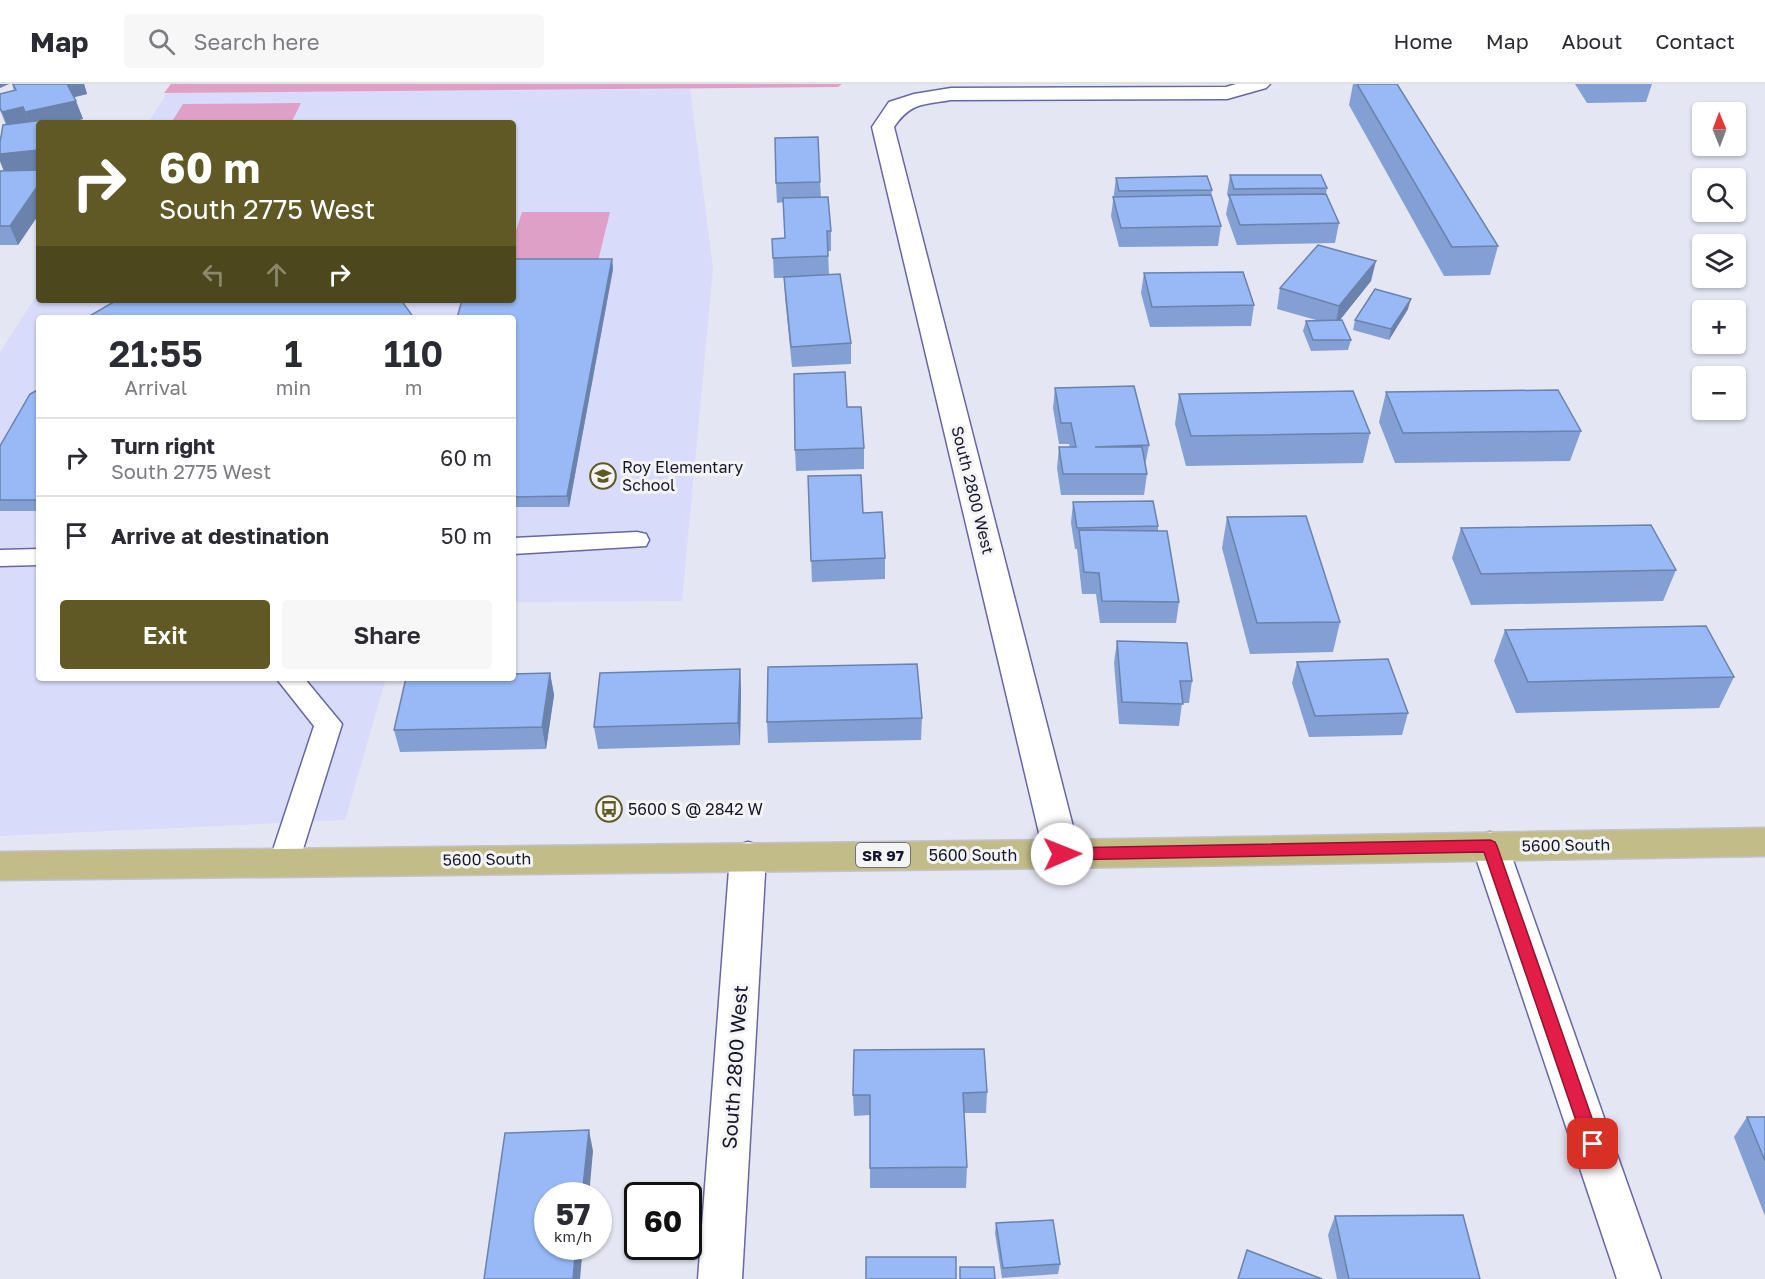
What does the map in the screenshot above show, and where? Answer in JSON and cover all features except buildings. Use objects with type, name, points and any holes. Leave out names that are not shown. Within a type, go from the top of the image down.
[{"type":"main road","name":"5600 South","points":[[0,866],[1062,854],[1765,842]]},
{"type":"street","name":"South 2800 West","points":[[1062,854],[883,127],[897,107],[914,100],[951,94],[1227,93],[1259,84]]},
{"type":"street","points":[[1490,846],[1639,1279]]},
{"type":"street","name":"South 2800 West","points":[[720,1279],[748,856]]},
{"type":"lane","points":[[516,546],[636,540]]},
{"type":"lane","points":[[0,558],[36,557]]},
{"type":"lane","points":[[284,862],[328,724],[292,681]]},
{"type":"shaded area","points":[[171,84],[842,84],[838,87],[164,93]]},
{"type":"shaded area","name":"Roy Elementary School","points":[[690,89],[713,269],[682,601],[516,602],[516,315],[36,315],[36,681],[385,681],[345,820],[0,836],[0,352],[36,297],[36,303],[516,303],[516,120],[150,120],[167,93]]},
{"type":"shaded area","points":[[301,103],[292,120],[173,120],[183,104]]},
{"type":"shaded area","points":[[522,212],[610,212],[598,261],[516,261],[516,231]]},
{"type":"place","name":"Roy Elementary School","points":[[603,476]]},
{"type":"place","name":"5600 S @ 2842 W","points":[[609,809]]},
{"type":"route","points":[[1062,854],[1490,846],[1593,1144]]}]
